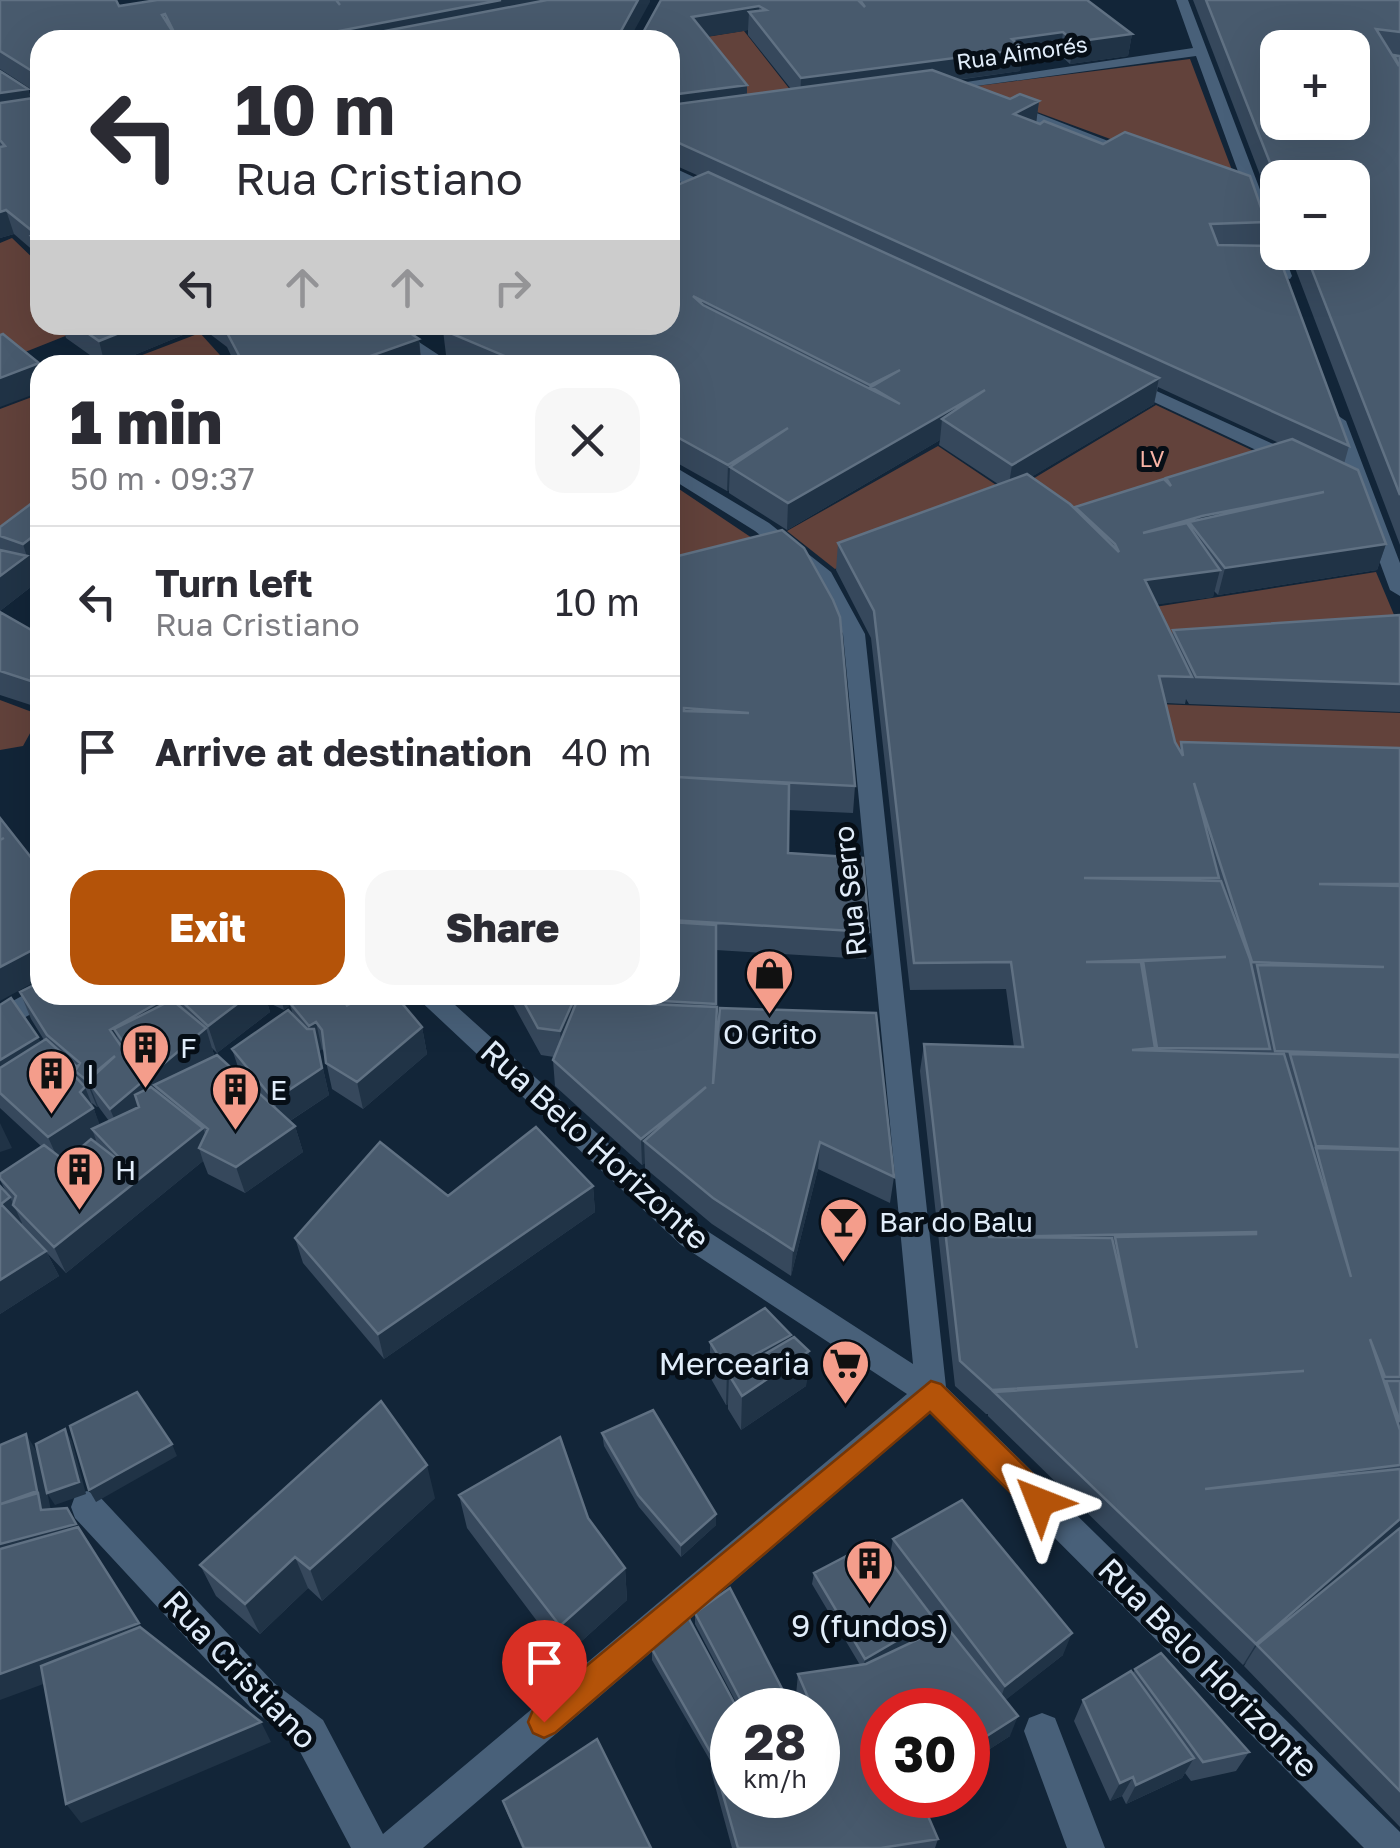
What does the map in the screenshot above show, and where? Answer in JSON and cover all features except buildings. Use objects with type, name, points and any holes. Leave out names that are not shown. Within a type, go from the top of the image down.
[{"type":"street","points":[[1182,0],[1290,291]]},
{"type":"street","name":"Rua Aimorés","points":[[912,90],[1201,52]]},
{"type":"street","points":[[950,86],[1148,159]]},
{"type":"street","points":[[680,176],[741,204]]},
{"type":"street","points":[[1238,192],[1256,199]]},
{"type":"street","points":[[395,335],[426,355]]},
{"type":"street","points":[[1114,377],[1310,468]]},
{"type":"street","points":[[1330,401],[1400,590]]},
{"type":"street","name":"Rua Serro","points":[[680,476],[762,527],[824,576],[854,634],[931,1394]]},
{"type":"street","points":[[1346,484],[1364,492]]},
{"type":"street","points":[[0,1021],[30,1003]]},
{"type":"street","name":"Rua Belo Horizonte","points":[[438,1005],[691,1236],[931,1394],[1390,1848]]},
{"type":"street","points":[[395,1848],[931,1394]]},
{"type":"street","name":"Rua Cristiano","points":[[87,1507],[262,1695],[310,1734],[371,1848]]},
{"type":"street","points":[[1042,1731],[1086,1848]]},
{"type":"green space","points":[[744,31],[799,101],[748,108],[694,39]]},
{"type":"green space","points":[[1190,59],[1238,186],[969,87]]},
{"type":"green space","points":[[12,238],[30,255],[30,335],[68,335],[0,362],[0,243]]},
{"type":"green space","points":[[202,335],[220,355],[142,355]]},
{"type":"green space","points":[[30,398],[30,520],[0,554],[0,409]]},
{"type":"green space","name":"LV","points":[[1156,405],[1283,465],[1069,532],[1011,492]]},
{"type":"green space","points":[[938,446],[1017,499],[835,569],[787,531]]},
{"type":"green space","points":[[680,490],[779,556],[680,581]]},
{"type":"green space","points":[[1376,572],[1400,629],[1165,655],[1142,609]]},
{"type":"green space","points":[[0,700],[30,711],[30,733],[23,746],[0,750]]},
{"type":"green space","points":[[1155,704],[1400,713],[1400,774],[1170,768]]},
{"type":"place","name":"O Grito","points":[[770,1016]]},
{"type":"place","name":"F","points":[[145,1090]]},
{"type":"place","name":"I","points":[[51,1116]]},
{"type":"place","name":"E","points":[[235,1132]]},
{"type":"place","name":"H","points":[[80,1212]]},
{"type":"place","name":"Bar do Balu","points":[[844,1264]]},
{"type":"place","name":"Mercearia","points":[[845,1406]]},
{"type":"place","name":"9 (fundos)","points":[[870,1606]]},
{"type":"route","points":[[544,1722],[931,1394],[1040,1502]]}]
